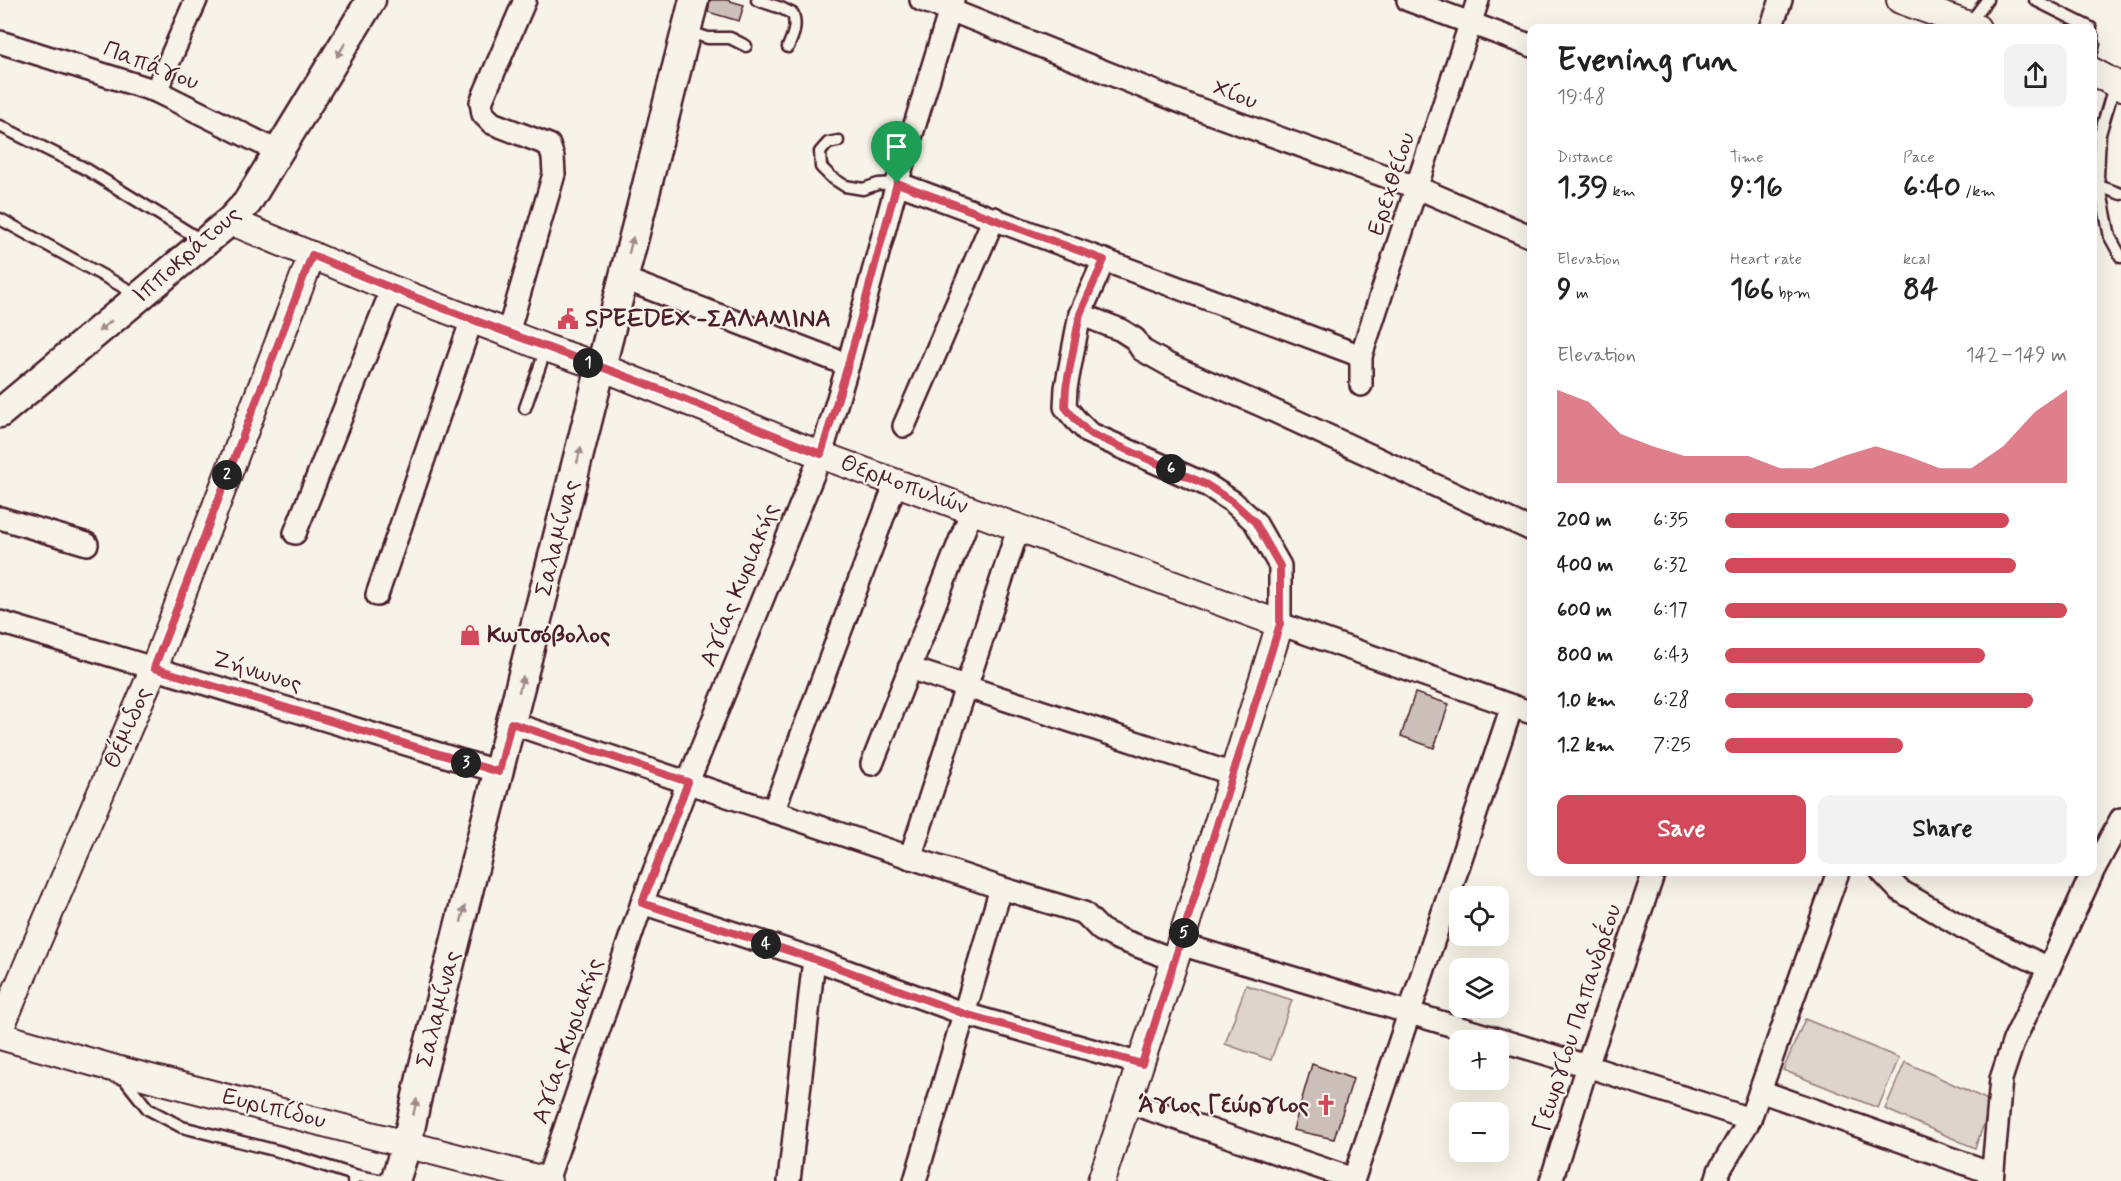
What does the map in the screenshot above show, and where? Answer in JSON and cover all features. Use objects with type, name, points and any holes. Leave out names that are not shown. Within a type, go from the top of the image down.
[{"type":"main road","name":"Ιπποκράτους","points":[[0,413],[230,221],[247,203],[371,0]]},
{"type":"main road","name":"Σαλαμίνας","points":[[395,1181],[408,1143],[423,1073],[694,0]]},
{"type":"street","points":[[156,91],[196,0]]},
{"type":"street","points":[[508,333],[554,174],[553,157],[549,145],[492,123],[483,114],[481,102],[525,0]]},
{"type":"street","name":"Χίου","points":[[921,0],[952,5],[1193,107],[1418,188],[1527,235]]},
{"type":"street","points":[[1407,0],[1527,44]]},
{"type":"street","name":"Ερεχθείου","points":[[1361,385],[1361,356],[1478,0]]},
{"type":"street","points":[[1772,24],[1781,0]]},
{"type":"street","points":[[1900,0],[1958,24]]},
{"type":"street","name":"Αγίας Κυριακής","points":[[548,1181],[642,903],[688,782],[821,454],[848,365],[897,183],[952,5]]},
{"type":"street","name":"Παπάγου","points":[[0,42],[156,91],[279,152]]},
{"type":"street","points":[[2097,73],[2119,80]]},
{"type":"street","points":[[897,183],[1361,356]]},
{"type":"street","points":[[904,426],[993,218]]},
{"type":"street","name":"Θερμοπυλών","points":[[230,221],[392,289],[601,367],[821,454],[1280,624]]},
{"type":"street","name":"Θέμιδος","points":[[0,1029],[154,668],[312,255]]},
{"type":"street","points":[[1101,1181],[1178,952],[1280,624],[1280,566],[1255,522],[1233,502],[1207,485],[1089,433],[1065,407],[1066,388],[1080,314],[1104,260]]},
{"type":"street","points":[[622,278],[848,365]]},
{"type":"street","points":[[295,533],[392,289]]},
{"type":"street","points":[[1080,314],[1121,330],[1135,339],[1142,350],[1169,365],[1527,528]]},
{"type":"street","points":[[377,596],[472,319]]},
{"type":"street","points":[[773,812],[896,482]]},
{"type":"street","points":[[872,764],[972,510]]},
{"type":"street","points":[[0,518],[87,544]]},
{"type":"street","points":[[910,858],[1019,526]]},
{"type":"street","name":"Ζήνωνος","points":[[0,622],[499,772]]},
{"type":"street","points":[[1128,1102],[1353,1180],[1409,1013],[1522,710],[1280,624]]},
{"type":"street","points":[[909,668],[1233,774]]},
{"type":"street","points":[[511,723],[910,858],[1084,913],[1101,930],[1119,939],[1178,952],[1409,1013],[1587,1066],[1750,1119]]},
{"type":"street","points":[[2097,862],[2121,819]]},
{"type":"street","name":"Γεωργίου Παπανδρέου","points":[[1551,1181],[1587,1066],[1653,876]]},
{"type":"street","points":[[1716,1181],[1719,1171],[1750,1119],[1837,876]]},
{"type":"street","points":[[1886,876],[1899,890],[1964,928],[2049,968]]},
{"type":"street","points":[[1760,1091],[1992,1177],[2001,1079],[2014,1040],[2090,876]]},
{"type":"street","points":[[915,1181],[1001,888]]},
{"type":"street","points":[[642,903],[814,959],[965,1014],[1142,1064]]},
{"type":"street","points":[[789,1181],[814,959]]},
{"type":"street","name":"Ευριπίδου","points":[[0,1036],[116,1069],[548,1181]]},
{"type":"lane","points":[[757,0],[793,14],[795,31],[788,47]]},
{"type":"lane","points":[[1961,24],[1987,0]]},
{"type":"lane","points":[[2035,0],[2083,24]]},
{"type":"lane","points":[[686,31],[708,38],[730,38],[746,46]]},
{"type":"lane","points":[[2119,80],[2100,134],[2099,186],[2110,237],[2121,257]]},
{"type":"lane","points":[[0,126],[86,169],[204,242]]},
{"type":"lane","points":[[838,141],[828,142],[820,152],[821,167],[831,177],[845,186],[863,189],[878,184],[897,183]]},
{"type":"lane","points":[[2099,186],[2121,194]]},
{"type":"lane","points":[[0,219],[141,296]]},
{"type":"lane","points":[[525,408],[546,348]]},
{"type":"lane","points":[[116,1069],[148,1109],[182,1127],[278,1151],[354,1178],[384,1181]]},
{"type":"shaded area","points":[[1246,985],[1292,1000],[1271,1060],[1225,1044]]},
{"type":"shaded area","points":[[1805,1019],[1899,1058],[1878,1108],[1783,1070]]},
{"type":"shaded area","points":[[1905,1062],[1992,1102],[1975,1148],[1885,1109]]},
{"type":"building","points":[[710,0],[727,0],[744,5],[739,21],[708,12]]},
{"type":"building","points":[[1415,693],[1449,704],[1434,748],[1401,736]]},
{"type":"building","points":[[1312,1064],[1353,1079],[1334,1139],[1293,1130]]},
{"type":"place","name":"SPEEDEX -ΣΑΛΑΜΙΝΑ","points":[[568,319]]},
{"type":"place","name":"Κωτσόβολος","points":[[470,635]]},
{"type":"place","name":"Άγιος Γεώργιος","points":[[1326,1105]]},
{"type":"route","points":[[897,183],[1104,260],[1080,314],[1066,388],[1065,407],[1089,433],[1207,485],[1233,502],[1255,522],[1280,566],[1280,624],[1142,1064],[965,1014],[814,959],[642,903],[688,782],[511,723],[499,772],[154,668],[312,255],[392,289],[601,367],[821,454],[848,365],[897,183]]}]
